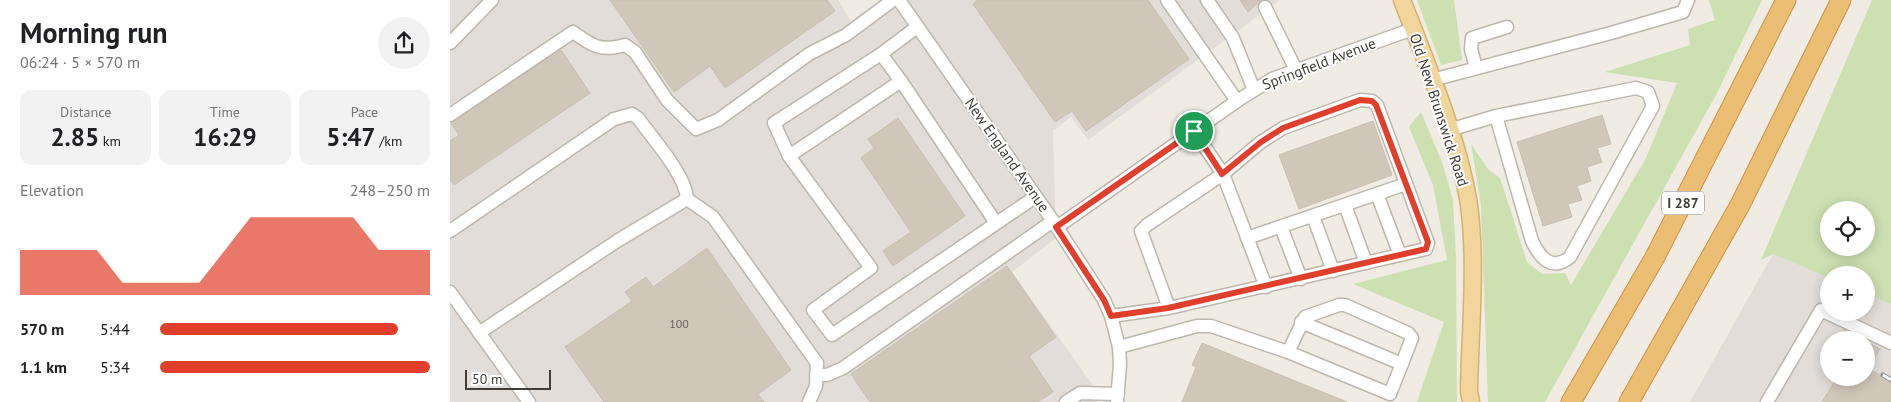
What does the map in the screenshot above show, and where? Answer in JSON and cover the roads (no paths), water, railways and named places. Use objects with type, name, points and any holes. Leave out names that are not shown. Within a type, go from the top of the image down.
[{"type":"highway","name":"I 287","points":[[1571,402],[1682,205],[1786,0]]},
{"type":"highway","points":[[1629,402],[1740,205],[1841,0]]},
{"type":"main road","name":"Old New Brunswick Road","points":[[1402,0],[1432,80],[1463,173],[1469,206],[1472,245],[1469,391],[1471,402]]},
{"type":"street","points":[[450,43],[492,0]]},
{"type":"street","points":[[450,115],[574,32],[591,46],[611,50],[626,45],[635,52],[668,100],[696,129],[718,120],[810,54],[846,35],[893,0]]},
{"type":"street","name":"New England Avenue","points":[[899,0],[1055,224],[1104,300],[1111,316],[1119,347],[1119,400]]},
{"type":"street","points":[[1167,0],[1237,101]]},
{"type":"street","points":[[1207,0],[1233,38],[1254,90]]},
{"type":"street","points":[[1432,80],[1611,34],[1684,12],[1688,0]]},
{"type":"street","points":[[1265,7],[1296,70]]},
{"type":"street","points":[[917,27],[881,54],[774,122],[789,156],[871,268],[813,310],[832,335],[1036,197]]},
{"type":"street","points":[[1476,68],[1471,50],[1472,38],[1507,27]]},
{"type":"street","name":"Springfield Avenue","points":[[816,376],[827,375],[843,368],[1254,90],[1296,70],[1413,29]]},
{"type":"street","points":[[881,54],[996,223]]},
{"type":"street","points":[[789,156],[901,81]]},
{"type":"street","points":[[1449,130],[1496,116],[1636,88],[1648,92],[1652,98],[1652,106],[1570,257],[1564,262],[1555,264],[1539,255],[1532,241],[1496,116]]},
{"type":"street","points":[[1111,316],[1168,308],[1426,249],[1428,246],[1376,105],[1372,101],[1360,100],[1283,128],[1261,142],[1222,174],[1147,225],[1141,231],[1168,308]]},
{"type":"street","points":[[450,231],[614,119],[632,114],[638,118],[681,179],[687,199],[713,217],[817,363],[816,386],[809,402]]},
{"type":"street","points":[[1194,131],[1222,174],[1266,287]]},
{"type":"street","points":[[1247,238],[1406,184]]},
{"type":"street","points":[[1377,194],[1400,255]]},
{"type":"street","points":[[479,333],[617,241],[687,199]]},
{"type":"street","points":[[1345,205],[1366,263]]},
{"type":"street","points":[[1313,216],[1333,271]]},
{"type":"street","points":[[1281,227],[1301,279]]},
{"type":"street","points":[[450,292],[529,402]]},
{"type":"street","points":[[1119,347],[1198,326],[1211,326],[1288,352],[1389,398],[1411,335],[1345,305],[1311,313],[1301,322],[1288,352]]},
{"type":"street","points":[[1767,402],[1821,310],[1891,343]]},
{"type":"street","points":[[1301,322],[1402,364]]},
{"type":"street","points":[[1066,402],[1080,392],[1119,400]]},
{"type":"railway","points":[[1883,375],[1891,380]]}]
